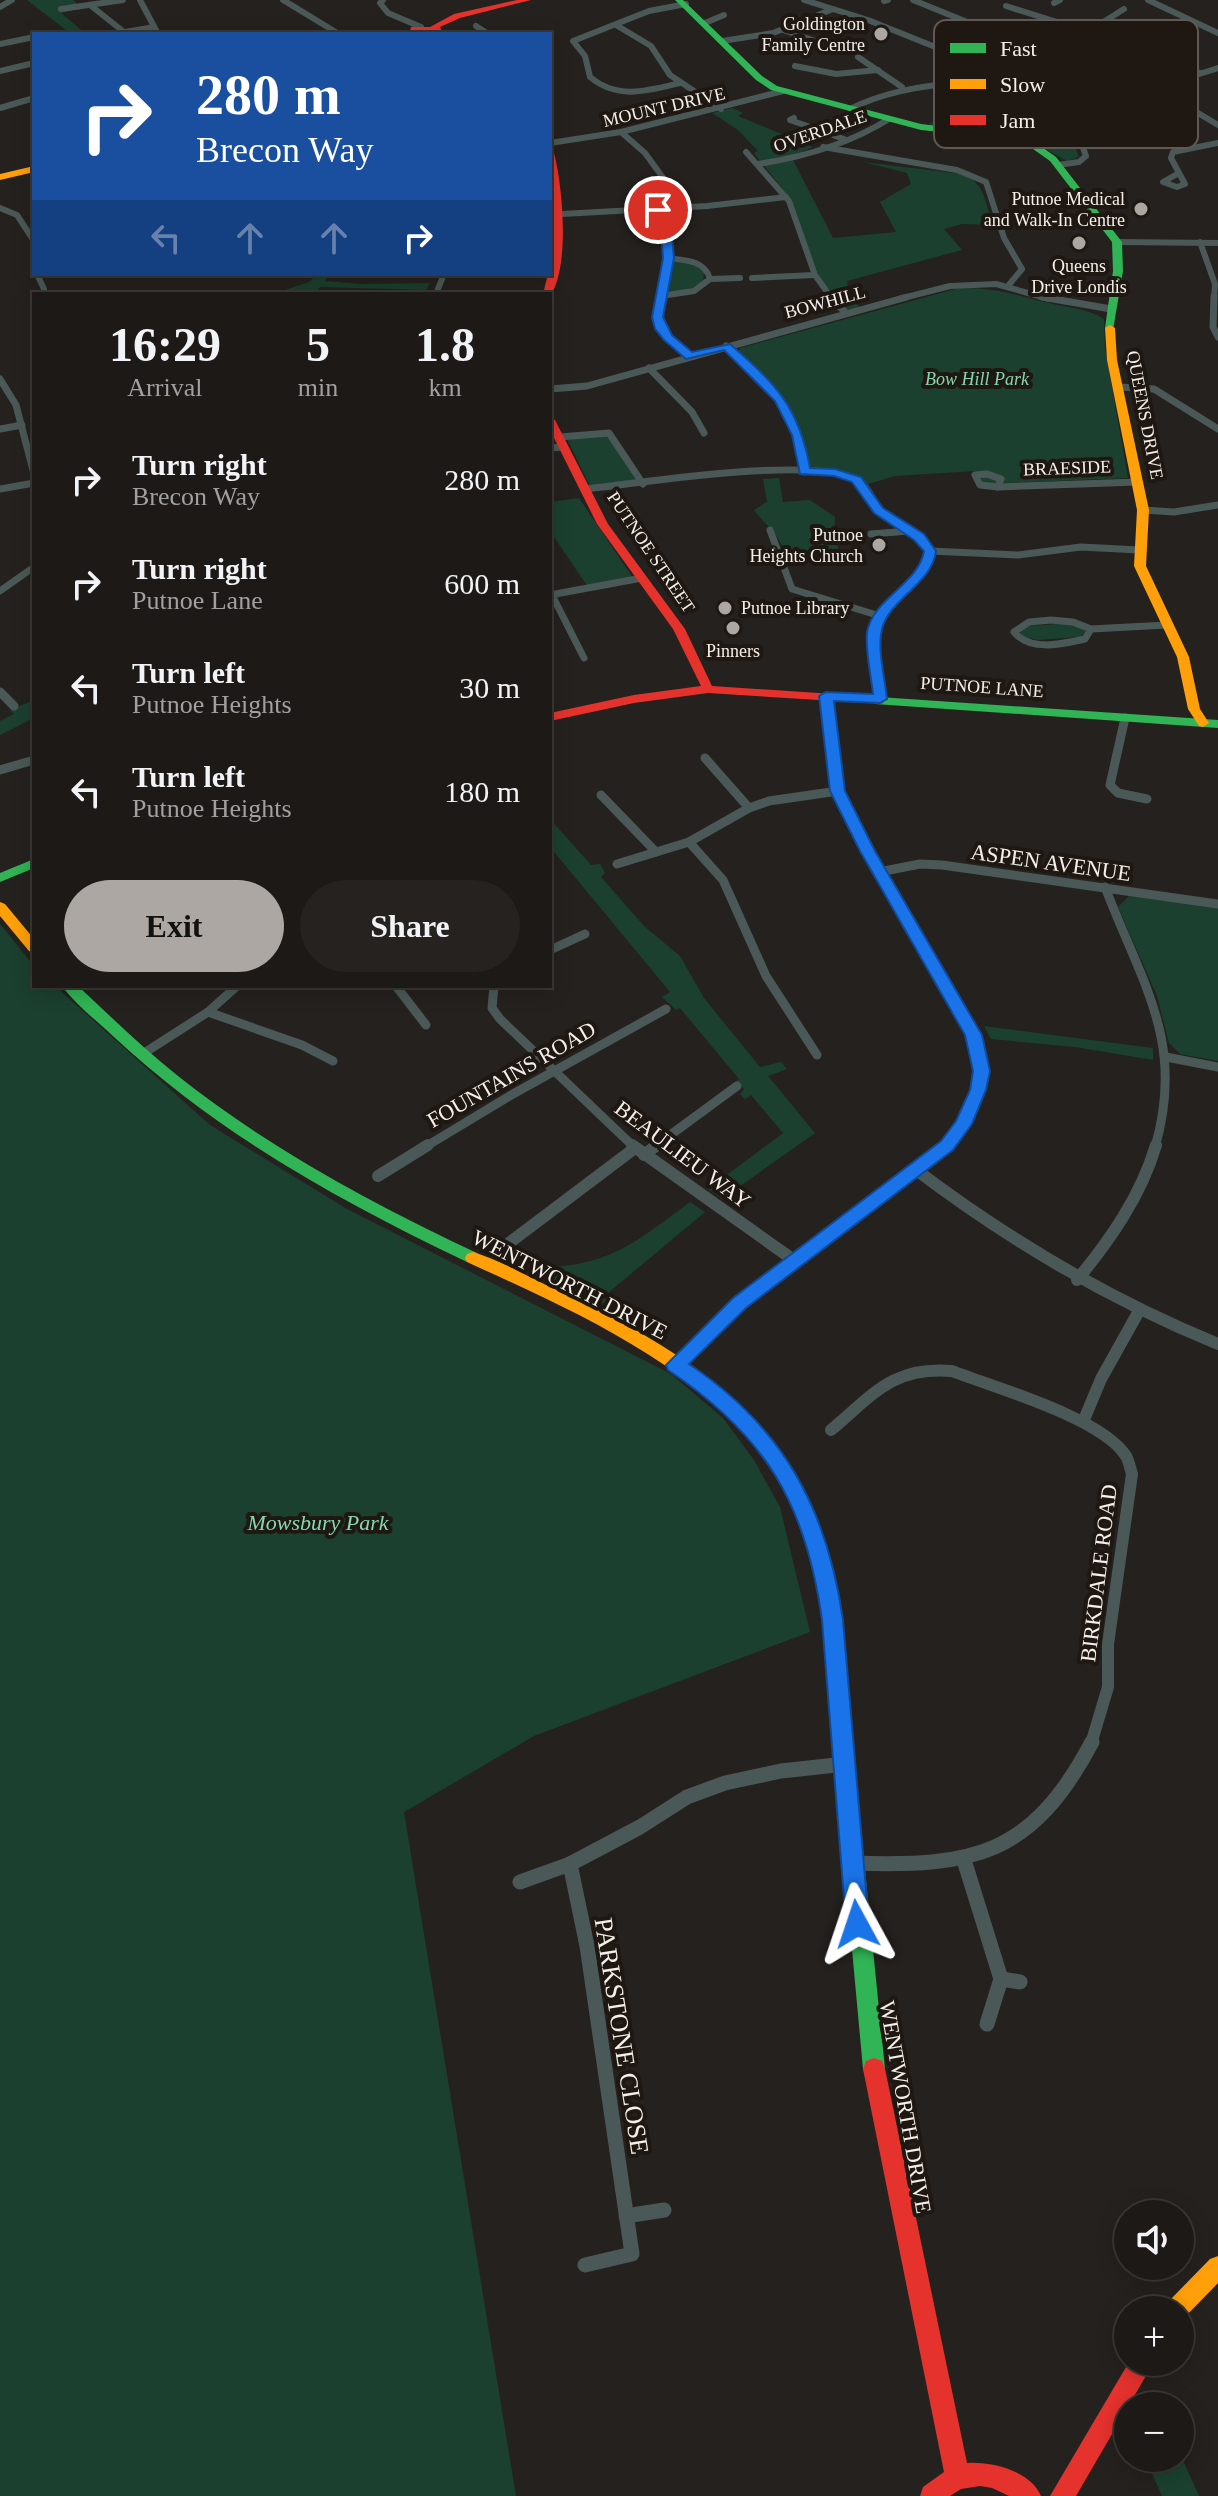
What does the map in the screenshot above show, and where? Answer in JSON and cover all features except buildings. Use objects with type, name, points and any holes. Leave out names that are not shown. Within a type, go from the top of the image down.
[{"type":"street","points":[[0,7],[12,0]]},
{"type":"street","points":[[65,8],[123,0]]},
{"type":"street","points":[[90,5],[124,32],[156,31],[140,0]]},
{"type":"street","points":[[283,0],[336,32]]},
{"type":"street","points":[[383,0],[380,3],[383,10],[427,30],[457,16],[527,0]]},
{"type":"street","points":[[804,0],[934,47]]},
{"type":"street","points":[[916,0],[963,20]]},
{"type":"street","points":[[1148,0],[1190,20]]},
{"type":"street","points":[[680,83],[626,93],[612,91],[594,81],[586,71],[585,56],[573,41],[649,11],[682,2],[759,78],[783,91],[934,129]]},
{"type":"street","points":[[1006,6],[1047,20]]},
{"type":"street","points":[[722,41],[783,30],[833,9]]},
{"type":"street","points":[[1107,20],[1124,9]]},
{"type":"street","points":[[705,23],[724,15]]},
{"type":"street","points":[[1198,24],[1218,33]]},
{"type":"street","points":[[616,25],[651,46],[665,69],[680,83],[721,109]]},
{"type":"street","points":[[476,26],[485,32]]},
{"type":"street","points":[[783,30],[821,43]]},
{"type":"street","points":[[0,44],[32,35]]},
{"type":"street","points":[[858,57],[902,87]]},
{"type":"street","points":[[0,71],[32,63]]},
{"type":"street","points":[[795,66],[809,72],[846,75],[878,70]]},
{"type":"street","points":[[1200,73],[1218,68]]},
{"type":"street","points":[[850,109],[868,98],[902,87],[934,85]]},
{"type":"street","name":"MOUNT DRIVE","points":[[552,143],[621,132],[783,91]]},
{"type":"street","points":[[0,108],[32,99]]},
{"type":"street","points":[[1198,114],[1218,125]]},
{"type":"street","points":[[794,118],[790,120],[844,139]]},
{"type":"street","name":"OVERDALE","points":[[758,164],[789,159],[889,119]]},
{"type":"street","points":[[621,132],[645,153],[685,208]]},
{"type":"street","points":[[1198,147],[1218,143]]},
{"type":"street","points":[[823,147],[853,157],[960,170],[982,178],[1004,238],[1021,262],[1022,269],[1008,286]]},
{"type":"street","points":[[1037,148],[1058,165],[1117,242],[1218,243]]},
{"type":"street","points":[[1058,165],[1079,162],[1086,156],[1082,148]]},
{"type":"street","points":[[1179,173],[1171,158],[1173,152],[1193,148]]},
{"type":"street","points":[[746,152],[786,197],[821,289],[845,312]]},
{"type":"street","points":[[548,292],[562,233],[562,214],[552,163]]},
{"type":"street","points":[[1,176],[32,169]]},
{"type":"street","points":[[562,214],[685,208],[786,197]]},
{"type":"street","points":[[0,208],[13,209],[32,238]]},
{"type":"street","points":[[658,210],[666,235],[668,258],[658,317],[661,329],[690,356]]},
{"type":"street","name":"QUEENS DRIVE","points":[[1117,242],[1117,274],[1111,309],[1112,360],[1143,510],[1140,566],[1183,657],[1194,709],[1210,724]]},
{"type":"street","points":[[1200,242],[1217,284],[1213,327],[1218,337]]},
{"type":"street","points":[[668,258],[695,262],[708,272],[710,279]]},
{"type":"street","points":[[752,278],[814,275]]},
{"type":"street","points":[[38,276],[44,289]]},
{"type":"street","points":[[661,296],[690,293],[700,289],[710,279],[740,278]]},
{"type":"street","name":"BOWHILL","points":[[552,389],[587,386],[845,312],[950,286],[982,283],[1008,286],[1065,303],[1111,309]]},
{"type":"street","points":[[726,346],[758,374],[780,400],[798,435],[804,472]]},
{"type":"street","points":[[649,368],[692,412],[704,433]]},
{"type":"street","points":[[0,379],[8,389],[22,425],[32,466]]},
{"type":"street","points":[[1119,387],[1154,389],[1217,427]]},
{"type":"street","points":[[0,429],[22,425]]},
{"type":"street","name":"PUTNOE STREET","points":[[643,484],[609,433],[558,444],[603,524],[679,629],[708,689]]},
{"type":"street","points":[[585,489],[804,472],[835,473],[856,480],[878,511],[919,537],[930,551],[929,559],[916,578],[880,616],[874,633],[880,699]]},
{"type":"street","name":"BRAESIDE","points":[[998,487],[1137,482]]},
{"type":"street","points":[[0,489],[32,483]]},
{"type":"street","points":[[1143,510],[1174,512],[1218,505]]},
{"type":"street","points":[[770,530],[792,589],[880,616]]},
{"type":"street","points":[[871,534],[909,531]]},
{"type":"street","points":[[930,551],[1018,555],[1081,547],[1139,550]]},
{"type":"street","points":[[0,591],[32,568]]},
{"type":"street","points":[[552,595],[642,578]]},
{"type":"street","points":[[552,597],[584,658]]},
{"type":"street","points":[[1091,629],[1085,639],[1039,644],[1023,642],[1014,632],[1026,623],[1049,621],[1072,621],[1091,629],[1167,625]]},
{"type":"street","name":"PUTNOE LANE","points":[[552,717],[634,699],[708,689],[1210,724]]},
{"type":"street","points":[[0,692],[14,706]]},
{"type":"street","points":[[675,1365],[739,1303],[947,1145],[973,1107],[982,1071],[973,1035],[959,1006],[879,872],[838,791],[826,696]]},
{"type":"street","points":[[1125,718],[1110,785],[1118,793],[1147,799]]},
{"type":"street","points":[[705,758],[749,808]]},
{"type":"street","points":[[0,770],[32,761]]},
{"type":"street","points":[[617,864],[689,842],[749,808],[769,801],[838,791]]},
{"type":"street","points":[[601,795],[656,852]]},
{"type":"street","points":[[689,842],[713,864],[728,884],[752,947],[777,997],[817,1055]]},
{"type":"street","points":[[0,878],[32,864]]},
{"type":"street","name":"ASPEN AVENUE","points":[[879,872],[920,864],[942,865],[1218,904]]},
{"type":"street","points":[[1077,1280],[1100,1253],[1142,1187],[1163,1121],[1166,1057],[1159,1021],[1105,887]]},
{"type":"street","points":[[0,907],[32,946]]},
{"type":"street","points":[[552,949],[585,934]]},
{"type":"street","name":"WENTWORTH DRIVE","points":[[71,988],[141,1055],[216,1112],[280,1155],[352,1198],[575,1308],[713,1390],[761,1439],[792,1482],[812,1529],[827,1580],[871,2054],[957,2475]]},
{"type":"street","points":[[141,1055],[208,1012],[235,988]]},
{"type":"street","points":[[398,988],[426,1025]]},
{"type":"street","name":"BEAULIEU WAY","points":[[494,988],[492,1008],[553,1072],[640,1152],[795,1261]]},
{"type":"street","name":"FOUNTAINS ROAD","points":[[378,1176],[666,1009]]},
{"type":"street","points":[[208,1012],[254,1032],[296,1041],[333,1061]]},
{"type":"street","points":[[1166,1057],[1218,1067]]},
{"type":"street","points":[[509,1243],[737,1086]]},
{"type":"street","points":[[915,1169],[977,1218],[1077,1280],[1139,1311],[1218,1344]]},
{"type":"street","points":[[1083,1422],[1114,1351],[1139,1311]]},
{"type":"street","name":"BIRKDALE ROAD","points":[[831,1430],[886,1381],[904,1372],[930,1367],[952,1371],[1083,1422],[1109,1438],[1127,1457],[1132,1474],[1108,1643],[1108,1687],[1097,1729],[1068,1780],[1042,1813],[1008,1841],[964,1860],[923,1865],[852,1863]]},
{"type":"street","points":[[520,1882],[570,1864],[640,1827],[687,1797],[725,1783],[781,1771],[845,1764]]},
{"type":"street","points":[[964,1860],[1001,1979],[987,2024]]},
{"type":"street","name":"PARKSTONE CLOSE","points":[[570,1864],[587,1946],[632,2254],[585,2265]]},
{"type":"street","points":[[1001,1979],[1020,1982]]},
{"type":"street","points":[[626,2216],[664,2210]]},
{"type":"street","points":[[1190,2296],[1218,2267]]},
{"type":"street","points":[[1062,2496],[1134,2376]]},
{"type":"street","points":[[932,2496],[938,2487],[957,2475],[977,2472],[998,2475],[1029,2496]]},
{"type":"green space","points":[[27,0],[73,0],[82,8],[61,13],[84,32],[68,32]]},
{"type":"green space","points":[[732,108],[743,113],[738,116],[813,147],[791,156],[833,238],[896,232],[880,202],[911,184],[907,173],[863,162],[962,174],[980,188],[992,225],[962,224],[944,229],[962,250],[847,281],[849,297],[860,307],[847,310],[828,292],[817,272],[790,198],[754,153],[758,151],[738,130],[712,113]]},
{"type":"green space","points":[[1044,148],[1075,148],[1079,157],[1067,161]]},
{"type":"green space","points":[[692,262],[704,272],[703,284],[676,294],[667,291],[670,263]]},
{"type":"green space","points":[[315,276],[328,276],[325,281],[430,283],[426,290],[320,287],[317,292],[279,292],[309,282]]},
{"type":"green space","name":"Bow Hill Park","points":[[959,288],[1004,292],[1084,310],[1104,319],[1105,347],[1128,478],[983,484],[976,471],[895,476],[868,484],[823,471],[809,465],[798,431],[784,403],[738,353],[740,348]]},
{"type":"green space","points":[[609,436],[636,481],[590,486],[567,439]]},
{"type":"green space","points":[[779,478],[783,502],[810,500],[835,517],[834,537],[839,550],[786,555],[775,535],[754,510],[767,502],[763,479]]},
{"type":"green space","points":[[579,498],[633,578],[588,587],[552,534],[552,502]]},
{"type":"green space","points":[[1070,623],[1086,631],[1080,637],[1037,640],[1022,636],[1020,630],[1029,626]]},
{"type":"green space","points":[[32,701],[32,719],[0,735],[0,721],[14,714],[10,710]]},
{"type":"green space","points":[[552,821],[591,865],[600,864],[605,873],[601,877],[644,926],[680,956],[704,998],[760,1067],[781,1062],[787,1069],[768,1076],[815,1133],[722,1199],[708,1189],[783,1133],[751,1095],[745,1099],[740,1094],[744,1089],[735,1082],[739,1079],[680,1008],[676,1010],[662,997],[670,992],[552,849]]},
{"type":"green space","points":[[1131,894],[1218,908],[1218,1061],[1180,1054],[1169,1043],[1157,996],[1118,907]]},
{"type":"green space","name":"Mowsbury Park","points":[[0,924],[32,964],[32,988],[57,988],[210,1125],[347,1209],[671,1374],[723,1418],[754,1460],[780,1507],[810,1632],[534,1736],[404,1812],[516,2496],[0,2496]]},
{"type":"green space","points":[[984,1026],[1153,1048],[1153,1060],[1075,1047],[991,1039]]},
{"type":"green space","points":[[690,1202],[705,1212],[608,1293],[605,1304],[551,1282],[538,1268],[604,1257],[636,1241]]},
{"type":"green space","points":[[1151,2472],[1188,2472],[1199,2496],[1162,2496]]},
{"type":"traffic: fast","points":[[679,0],[759,78],[774,88],[934,129]]},
{"type":"traffic: fast","points":[[1037,148],[1053,159],[1117,242],[1118,271],[1110,328]]},
{"type":"traffic: fast","points":[[879,701],[1218,724]]},
{"type":"traffic: fast","points":[[0,878],[32,864]]},
{"type":"traffic: fast","points":[[71,988],[172,1080],[255,1140],[362,1203],[473,1258]]},
{"type":"traffic: fast","points":[[815,1538],[827,1580],[874,2069]]},
{"type":"traffic: slow","points":[[0,177],[32,169]]},
{"type":"traffic: slow","points":[[1110,328],[1112,360],[1143,510],[1140,566],[1183,657],[1194,709],[1203,723]]},
{"type":"traffic: slow","points":[[0,907],[32,946]]},
{"type":"traffic: slow","points":[[473,1258],[576,1306],[627,1334],[676,1364],[721,1399],[760,1439],[792,1485],[815,1538]]},
{"type":"traffic: slow","points":[[1190,2296],[1218,2267]]},
{"type":"traffic: jam","points":[[434,27],[457,16],[527,0]]},
{"type":"traffic: jam","points":[[413,32],[414,29],[439,29],[440,32]]},
{"type":"traffic: jam","points":[[552,162],[559,224],[552,273]]},
{"type":"traffic: jam","points":[[548,292],[552,276]]},
{"type":"traffic: jam","points":[[552,424],[603,524],[679,629],[708,689]]},
{"type":"traffic: jam","points":[[552,717],[634,699],[708,689],[879,701]]},
{"type":"traffic: jam","points":[[874,2069],[957,2475]]},
{"type":"traffic: jam","points":[[1062,2496],[1134,2376]]},
{"type":"traffic: jam","points":[[932,2496],[955,2479],[980,2474],[1005,2481],[1029,2496]]},
{"type":"place","name":"Goldington Family Centre","points":[[881,34]]},
{"type":"place","name":"Putnoe Medical and Walk-In Centre","points":[[1141,209]]},
{"type":"place","name":"Queens Drive Londis","points":[[1079,243]]},
{"type":"place","name":"Putnoe Heights Church","points":[[879,545]]},
{"type":"place","name":"Putnoe Library","points":[[725,608]]},
{"type":"place","name":"Pinners","points":[[733,628]]},
{"type":"route","points":[[658,210],[666,235],[668,258],[658,322],[668,338],[690,356],[726,346],[758,374],[790,416],[798,435],[804,472],[835,473],[860,482],[878,511],[919,537],[930,551],[929,559],[916,578],[880,616],[874,633],[880,699],[826,696],[838,791],[867,851],[973,1035],[982,1071],[973,1107],[947,1145],[739,1303],[675,1365],[713,1390],[744,1419],[792,1482],[812,1529],[827,1580],[833,1620],[857,1924]]}]
